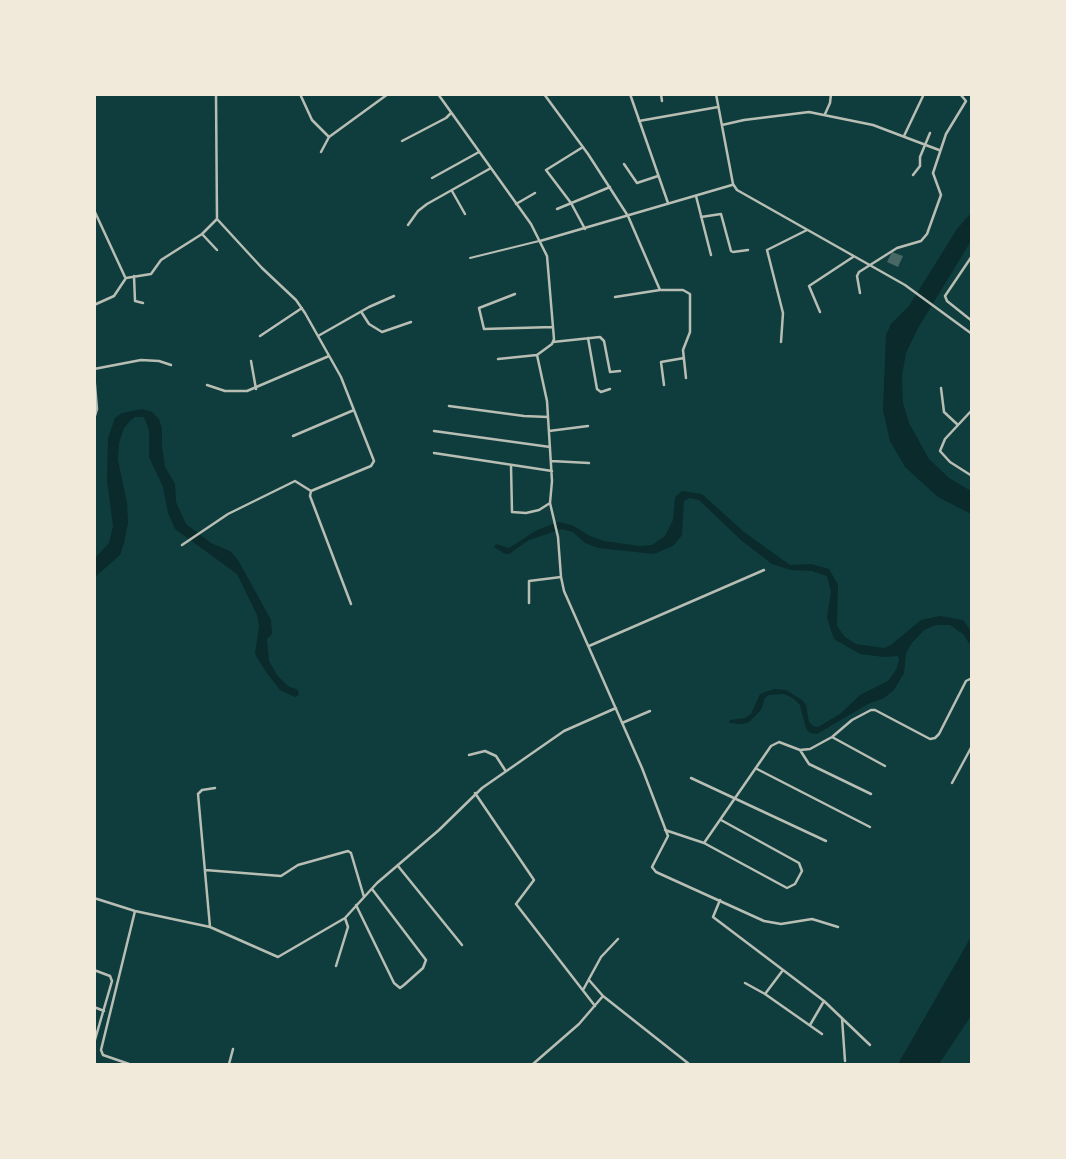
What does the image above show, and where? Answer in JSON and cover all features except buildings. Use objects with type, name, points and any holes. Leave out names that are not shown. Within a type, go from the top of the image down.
[{"type":"street","points":[[216,94],[217,219],[302,308],[341,377],[374,461],[373,464],[312,491],[310,496],[351,604]]},
{"type":"street","points":[[300,94],[312,120],[330,136]]},
{"type":"street","points":[[321,152],[330,136],[388,94]]},
{"type":"street","points":[[438,94],[516,204],[547,256],[553,341]]},
{"type":"street","points":[[544,94],[628,216],[660,290]]},
{"type":"street","points":[[629,94],[669,205]]},
{"type":"street","points":[[661,94],[662,101]]},
{"type":"street","points":[[716,94],[733,184],[737,190],[905,285],[971,334]]},
{"type":"street","points":[[825,114],[831,94]]},
{"type":"street","points":[[860,293],[858,274],[868,265],[897,248],[920,241],[926,236],[941,195],[933,173],[947,132],[966,101],[960,94]]},
{"type":"street","points":[[904,136],[923,96]]},
{"type":"street","points":[[638,122],[719,107]]},
{"type":"street","points":[[722,125],[809,112],[868,123],[940,150]]},
{"type":"street","points":[[402,141],[451,113]]},
{"type":"street","points":[[913,175],[919,167],[920,157],[930,133]]},
{"type":"street","points":[[583,147],[546,170],[585,229]]},
{"type":"street","points":[[432,178],[479,152]]},
{"type":"street","points":[[624,164],[638,183],[658,176]]},
{"type":"street","points":[[408,225],[418,211],[491,168]]},
{"type":"street","points":[[540,241],[733,184]]},
{"type":"street","points":[[557,209],[610,187]]},
{"type":"street","points":[[452,191],[465,214]]},
{"type":"street","points":[[516,204],[535,193]]},
{"type":"street","points":[[696,196],[711,255]]},
{"type":"street","points":[[94,210],[125,278]]},
{"type":"street","points":[[701,217],[721,214],[731,251],[748,250]]},
{"type":"street","points":[[94,305],[114,296],[125,278],[151,274],[161,260],[202,234],[217,219]]},
{"type":"street","points":[[781,342],[783,313],[767,250],[807,230]]},
{"type":"street","points":[[202,234],[217,250]]},
{"type":"street","points":[[966,330],[971,322],[947,301],[945,296],[971,256]]},
{"type":"street","points":[[820,312],[809,286],[853,257]]},
{"type":"street","points":[[134,275],[134,298],[136,303],[143,303]]},
{"type":"street","points":[[615,297],[660,290],[686,291],[691,299],[690,332],[683,347],[686,378]]},
{"type":"street","points":[[515,294],[479,308],[484,329],[554,327]]},
{"type":"street","points":[[318,336],[394,296]]},
{"type":"street","points":[[260,336],[302,308]]},
{"type":"street","points":[[362,311],[369,324],[382,332],[411,322]]},
{"type":"street","points":[[498,359],[537,355],[553,341],[600,337],[603,339],[609,370],[612,373],[620,371]]},
{"type":"street","points":[[588,338],[597,389],[601,392],[610,389]]},
{"type":"street","points":[[537,355],[548,417],[552,471],[550,503],[558,537],[564,591],[666,830],[668,838],[652,865],[653,869],[764,921],[781,924],[812,919],[838,927]]},
{"type":"street","points":[[207,386],[234,392],[256,389],[329,356]]},
{"type":"street","points":[[664,385],[662,362],[684,358]]},
{"type":"street","points":[[94,419],[97,409],[94,371],[141,360],[171,365]]},
{"type":"street","points":[[251,361],[256,389]]},
{"type":"street","points":[[941,388],[944,412],[958,425]]},
{"type":"street","points":[[449,405],[548,417]]},
{"type":"street","points":[[293,436],[354,410]]},
{"type":"street","points":[[971,410],[945,439],[940,451],[950,462],[971,476]]},
{"type":"street","points":[[549,431],[588,426]]},
{"type":"street","points":[[434,431],[550,447]]},
{"type":"street","points":[[434,453],[552,471]]},
{"type":"street","points":[[551,461],[589,463]]},
{"type":"street","points":[[511,465],[512,512],[533,512],[550,503]]},
{"type":"street","points":[[182,545],[204,529],[295,481],[312,491]]},
{"type":"street","points":[[589,646],[764,569]]},
{"type":"street","points":[[529,603],[529,581],[561,577]]},
{"type":"street","points":[[704,843],[775,743],[783,742],[800,750],[810,749],[832,737],[864,713],[875,710],[930,739],[935,738],[966,681],[971,678]]},
{"type":"street","points":[[94,898],[135,911],[210,927],[278,957],[345,918],[372,888],[439,830],[475,793],[564,731],[616,708]]},
{"type":"street","points":[[622,723],[650,711]]},
{"type":"street","points":[[832,737],[885,766]]},
{"type":"street","points":[[952,783],[971,746]]},
{"type":"street","points":[[469,755],[480,750],[491,753],[506,771]]},
{"type":"street","points":[[800,750],[809,764],[871,793]]},
{"type":"street","points":[[757,769],[870,827]]},
{"type":"street","points":[[691,778],[825,841]]},
{"type":"street","points":[[210,927],[198,794],[202,790],[215,788]]},
{"type":"street","points":[[475,793],[534,880],[516,904],[595,1006]]},
{"type":"street","points":[[666,830],[704,843],[787,888],[795,884],[802,871],[799,863],[721,820]]},
{"type":"street","points":[[205,870],[281,876],[298,864],[348,851],[351,853],[364,897]]},
{"type":"street","points":[[398,866],[462,945]]},
{"type":"street","points":[[356,905],[394,983],[400,988],[423,968],[426,960],[372,888]]},
{"type":"street","points":[[720,900],[713,916],[824,1001],[870,1045]]},
{"type":"street","points":[[129,1065],[103,1055],[102,1051],[135,911]]},
{"type":"street","points":[[336,966],[348,927],[345,918]]},
{"type":"street","points":[[583,990],[601,957],[618,939]]},
{"type":"street","points":[[94,970],[110,976],[112,981],[94,1043]]},
{"type":"street","points":[[765,994],[783,971]]},
{"type":"street","points":[[589,979],[603,996],[689,1065]]},
{"type":"street","points":[[745,983],[822,1034]]},
{"type":"street","points":[[533,1065],[579,1024],[603,996]]},
{"type":"street","points":[[810,1025],[824,1001]]},
{"type":"street","points":[[94,1007],[104,1012]]},
{"type":"street","points":[[842,1018],[845,1061]]},
{"type":"street","points":[[229,1065],[233,1049]]},
{"type":"lane","points":[[470,258],[540,241]]},
{"type":"water","points":[[971,213],[971,241],[918,328],[906,353],[902,375],[903,403],[909,423],[929,459],[949,478],[971,491],[971,514],[938,497],[905,467],[890,441],[883,410],[886,335],[891,324],[909,306],[957,229]]},
{"type":"water","points":[[142,409],[152,412],[159,419],[165,467],[175,484],[176,502],[186,524],[211,543],[230,551],[238,560],[271,620],[272,634],[267,639],[269,661],[277,675],[288,686],[298,690],[299,695],[295,697],[280,690],[255,654],[259,626],[257,615],[237,574],[175,529],[168,513],[163,487],[149,457],[149,430],[144,417],[135,417],[130,421],[124,428],[119,443],[118,460],[127,503],[128,523],[124,543],[120,555],[95,577],[95,558],[109,543],[113,526],[107,480],[108,438],[115,418],[122,413]]},
{"type":"water","points":[[682,491],[702,494],[744,532],[790,565],[811,564],[829,569],[838,585],[837,626],[845,637],[856,644],[884,648],[921,620],[940,616],[963,620],[971,631],[971,646],[963,634],[950,625],[936,625],[924,630],[906,654],[904,673],[894,690],[817,734],[806,729],[800,705],[784,694],[769,695],[765,698],[761,710],[749,722],[729,723],[730,720],[745,718],[751,714],[760,694],[774,689],[786,690],[802,700],[806,705],[809,722],[818,727],[840,714],[860,695],[888,681],[896,670],[898,656],[860,654],[834,639],[827,618],[831,592],[827,576],[772,564],[742,541],[699,500],[690,498],[684,501],[682,535],[673,546],[654,554],[598,548],[585,543],[573,532],[562,529],[529,540],[509,554],[494,547],[496,544],[509,548],[537,530],[558,522],[572,525],[604,541],[652,545],[665,536],[673,520],[675,497]]},
{"type":"water","points":[[971,937],[972,1012],[969,1019],[939,1064],[898,1064]]}]
